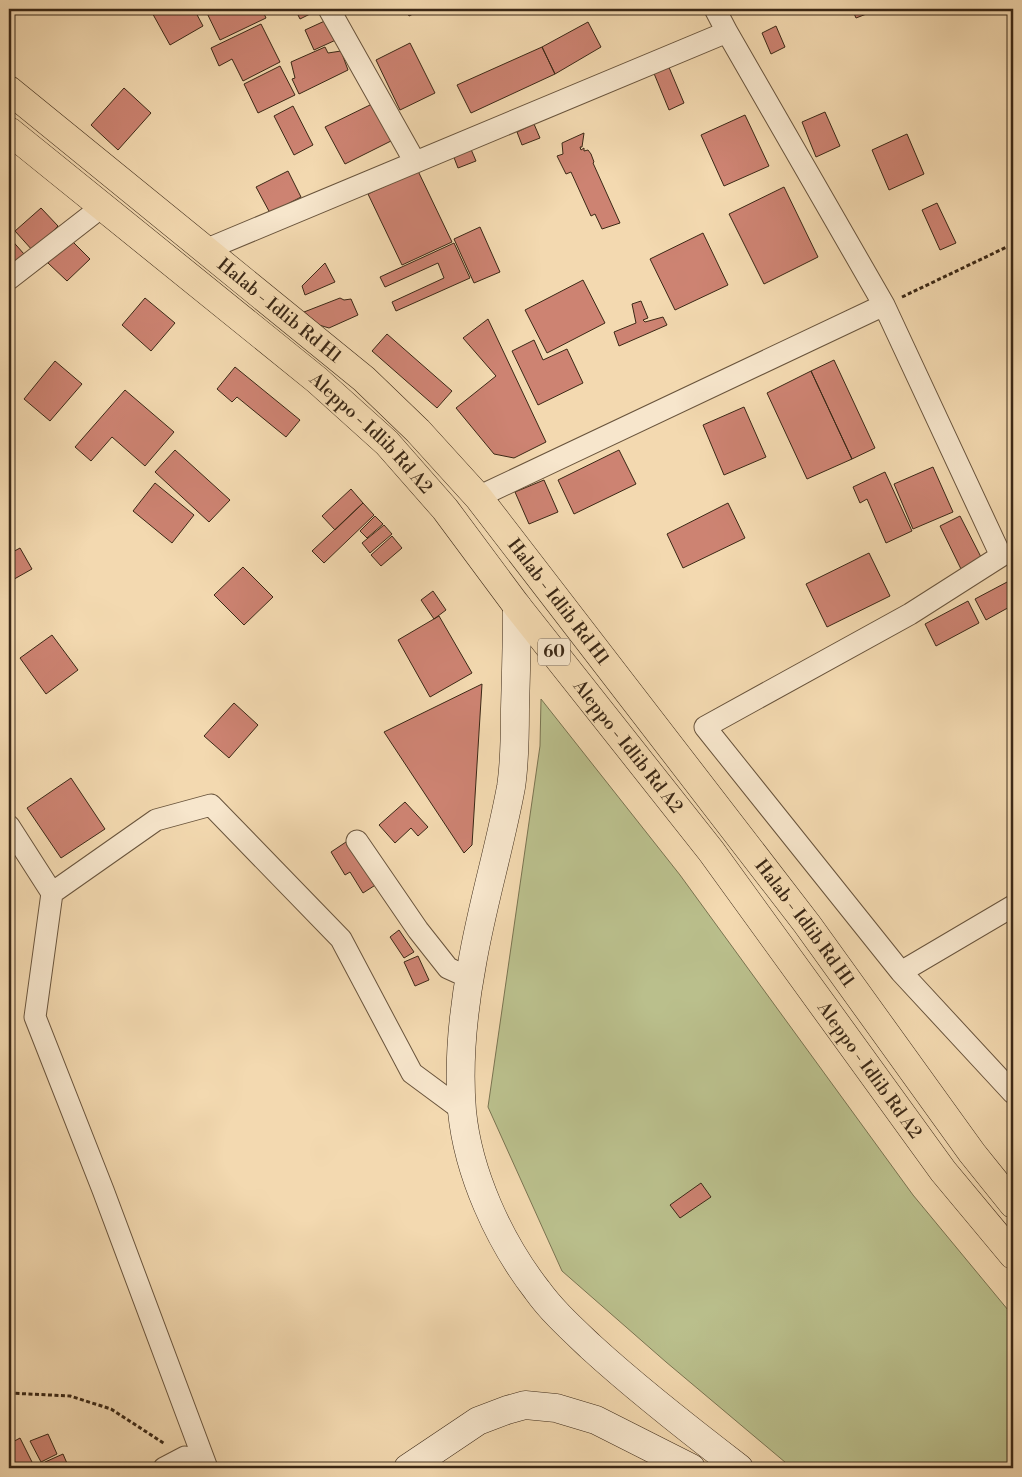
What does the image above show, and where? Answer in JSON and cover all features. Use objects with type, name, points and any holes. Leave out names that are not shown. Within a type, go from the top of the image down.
[{"type":"highway","name":"Halab - Idlib Rd H1","points":[[9,90],[364,379],[418,430],[478,496],[807,924],[972,1153],[1013,1204]]},
{"type":"highway","name":"Aleppo - Idlib Rd A2","points":[[11,137],[103,206],[317,380],[387,444],[445,509],[517,606],[711,851],[943,1171],[1013,1254]]},
{"type":"street","points":[[329,9],[414,162]]},
{"type":"street","points":[[715,9],[726,32],[884,305],[1002,556],[910,614],[705,726],[902,972],[1013,1093]]},
{"type":"street","points":[[205,250],[726,32]]},
{"type":"street","points":[[9,279],[103,206]]},
{"type":"street","points":[[478,496],[884,305]]},
{"type":"street","points":[[517,606],[515,744],[511,783],[470,978],[462,1034],[462,1110],[468,1144],[478,1180],[495,1222],[517,1262],[538,1291],[567,1324],[646,1396],[738,1468]]},
{"type":"street","points":[[52,893],[156,820],[211,806],[341,939],[412,1073],[462,1110]]},
{"type":"street","points":[[9,826],[52,893],[35,1017],[103,1190],[207,1468]]},
{"type":"street","points":[[357,841],[418,930],[448,968],[470,978]]},
{"type":"street","points":[[902,972],[1013,906]]},
{"type":"street","points":[[408,1468],[478,1421],[507,1410],[525,1406],[556,1408],[596,1420],[691,1468]]},
{"type":"street","points":[[164,1468],[185,1456]]},
{"type":"path","points":[[884,305],[1013,244]]},
{"type":"path","points":[[9,1393],[70,1396],[110,1409],[185,1456]]},
{"type":"green space","points":[[541,699],[680,875],[913,1195],[1013,1316],[1013,1468],[792,1468],[562,1271],[488,1107],[540,746]]},
{"type":"building","points":[[150,9],[194,9],[203,26],[170,45]]},
{"type":"building","points":[[205,9],[262,9],[266,18],[220,40]]},
{"type":"building","points":[[295,9],[320,9],[300,19]]},
{"type":"building","points":[[405,9],[423,9],[409,16]]},
{"type":"building","points":[[852,9],[868,9],[869,13],[856,18]]},
{"type":"building","points":[[329,19],[338,39],[314,50],[305,30]]},
{"type":"building","points":[[588,22],[601,47],[555,74],[542,47]]},
{"type":"building","points":[[261,24],[280,62],[243,81],[232,59],[219,66],[211,48]]},
{"type":"building","points":[[776,26],[785,47],[771,54],[762,33]]},
{"type":"building","points":[[410,43],[435,93],[400,110],[376,60]]},
{"type":"building","points":[[325,47],[328,53],[341,51],[348,70],[299,94],[292,79],[295,78],[291,62]]},
{"type":"building","points":[[542,47],[555,74],[471,113],[457,85]]},
{"type":"building","points":[[668,65],[684,103],[669,110],[653,71]]},
{"type":"building","points":[[280,66],[295,95],[258,113],[244,84]]},
{"type":"building","points":[[124,88],[151,113],[118,150],[91,125]]},
{"type":"building","points":[[372,104],[391,141],[345,164],[325,127]]},
{"type":"building","points":[[293,106],[313,145],[294,155],[274,116]]},
{"type":"building","points":[[825,112],[840,146],[816,157],[802,122]]},
{"type":"building","points":[[745,115],[769,166],[724,186],[701,135]]},
{"type":"building","points":[[534,124],[540,138],[522,145],[517,132]]},
{"type":"building","points":[[584,133],[582,147],[580,147],[581,150],[584,148],[584,151],[588,150],[591,154],[593,163],[620,223],[602,229],[595,214],[591,216],[571,172],[566,174],[557,156],[563,154],[562,143]]},
{"type":"building","points":[[907,134],[924,174],[889,190],[872,150]]},
{"type":"building","points":[[470,147],[476,161],[458,168],[453,155]]},
{"type":"building","points":[[288,171],[301,197],[270,213],[256,187]]},
{"type":"building","points":[[418,171],[452,242],[402,265],[368,194]]},
{"type":"building","points":[[784,187],[818,257],[764,284],[729,214]]},
{"type":"building","points":[[937,203],[956,243],[940,250],[922,210]]},
{"type":"building","points":[[41,208],[58,226],[33,251],[15,231]]},
{"type":"building","points":[[480,227],[500,272],[474,283],[454,239]]},
{"type":"building","points":[[703,233],[728,285],[675,310],[650,259]]},
{"type":"building","points":[[9,237],[24,254],[9,267]]},
{"type":"building","points":[[71,240],[90,259],[67,281],[48,263]]},
{"type":"building","points":[[454,243],[470,278],[396,311],[392,302],[444,278],[438,263],[385,287],[380,277]]},
{"type":"building","points":[[325,263],[335,282],[305,295],[302,286]]},
{"type":"building","points":[[583,280],[605,323],[547,353],[525,310]]},
{"type":"building","points":[[145,298],[175,323],[151,351],[122,325]]},
{"type":"building","points":[[340,298],[344,300],[351,299],[358,315],[329,328],[319,325],[304,312]]},
{"type":"building","points":[[641,301],[648,318],[643,320],[645,322],[663,317],[667,325],[619,346],[614,332],[636,323],[632,304]]},
{"type":"building","points":[[488,319],[546,442],[514,458],[494,454],[456,408],[496,376],[463,338]]},
{"type":"building","points":[[387,334],[452,391],[437,408],[372,351]]},
{"type":"building","points":[[534,340],[543,360],[567,349],[583,383],[538,405],[512,351]]},
{"type":"building","points":[[834,360],[875,448],[852,459],[811,371]]},
{"type":"building","points":[[55,361],[82,384],[50,421],[24,399]]},
{"type":"building","points":[[235,367],[300,420],[286,437],[237,397],[232,402],[217,389]]},
{"type":"building","points":[[811,371],[852,459],[807,479],[767,393]]},
{"type":"building","points":[[125,390],[174,432],[145,466],[112,437],[91,461],[75,447]]},
{"type":"building","points":[[744,407],[766,457],[724,475],[703,425]]},
{"type":"building","points":[[175,450],[230,500],[209,522],[155,472]]},
{"type":"building","points":[[619,450],[636,484],[574,514],[558,480]]},
{"type":"building","points":[[933,467],[953,512],[913,529],[894,484]]},
{"type":"building","points":[[885,472],[912,531],[886,543],[867,499],[860,503],[853,487]]},
{"type":"building","points":[[544,480],[558,512],[529,524],[515,492]]},
{"type":"building","points":[[155,483],[194,515],[172,543],[133,511]]},
{"type":"building","points":[[351,489],[363,503],[335,530],[322,516]]},
{"type":"building","points":[[363,503],[374,515],[324,563],[312,551]]},
{"type":"building","points":[[728,503],[745,538],[683,568],[667,534]]},
{"type":"building","points":[[375,516],[383,524],[367,538],[360,531]]},
{"type":"building","points":[[960,516],[982,559],[961,569],[940,526]]},
{"type":"building","points":[[384,525],[392,534],[370,553],[362,543]]},
{"type":"building","points":[[392,536],[402,548],[381,566],[371,555]]},
{"type":"building","points":[[20,548],[32,569],[9,582],[9,554]]},
{"type":"building","points":[[869,553],[890,596],[827,627],[806,584]]},
{"type":"building","points":[[243,567],[273,597],[244,625],[214,595]]},
{"type":"building","points":[[1009,581],[1013,589],[1013,605],[986,620],[975,599]]},
{"type":"building","points":[[433,591],[446,610],[434,619],[421,600]]},
{"type":"building","points":[[968,601],[979,623],[936,646],[925,624]]},
{"type":"building","points":[[439,616],[472,673],[430,697],[398,640]]},
{"type":"building","points":[[52,635],[78,670],[46,694],[20,658]]},
{"type":"building","points":[[482,684],[472,845],[464,853],[384,732]]},
{"type":"building","points":[[234,703],[258,725],[229,758],[204,736]]},
{"type":"building","points":[[71,778],[105,829],[61,858],[27,808]]},
{"type":"building","points":[[405,802],[428,827],[418,836],[411,828],[395,843],[379,825]]},
{"type":"building","points":[[349,840],[377,884],[363,893],[350,872],[345,875],[331,852]]},
{"type":"building","points":[[399,930],[414,952],[404,958],[390,937]]},
{"type":"building","points":[[418,956],[429,980],[415,986],[404,962]]},
{"type":"building","points":[[701,1183],[711,1197],[680,1218],[670,1205]]},
{"type":"building","points":[[48,1434],[57,1454],[41,1462],[30,1441]]},
{"type":"building","points":[[20,1438],[35,1468],[9,1468],[9,1444]]},
{"type":"building","points":[[63,1454],[69,1468],[48,1468],[45,1462]]},
{"type":"building","points":[[91,1463],[93,1468],[80,1468]]}]
